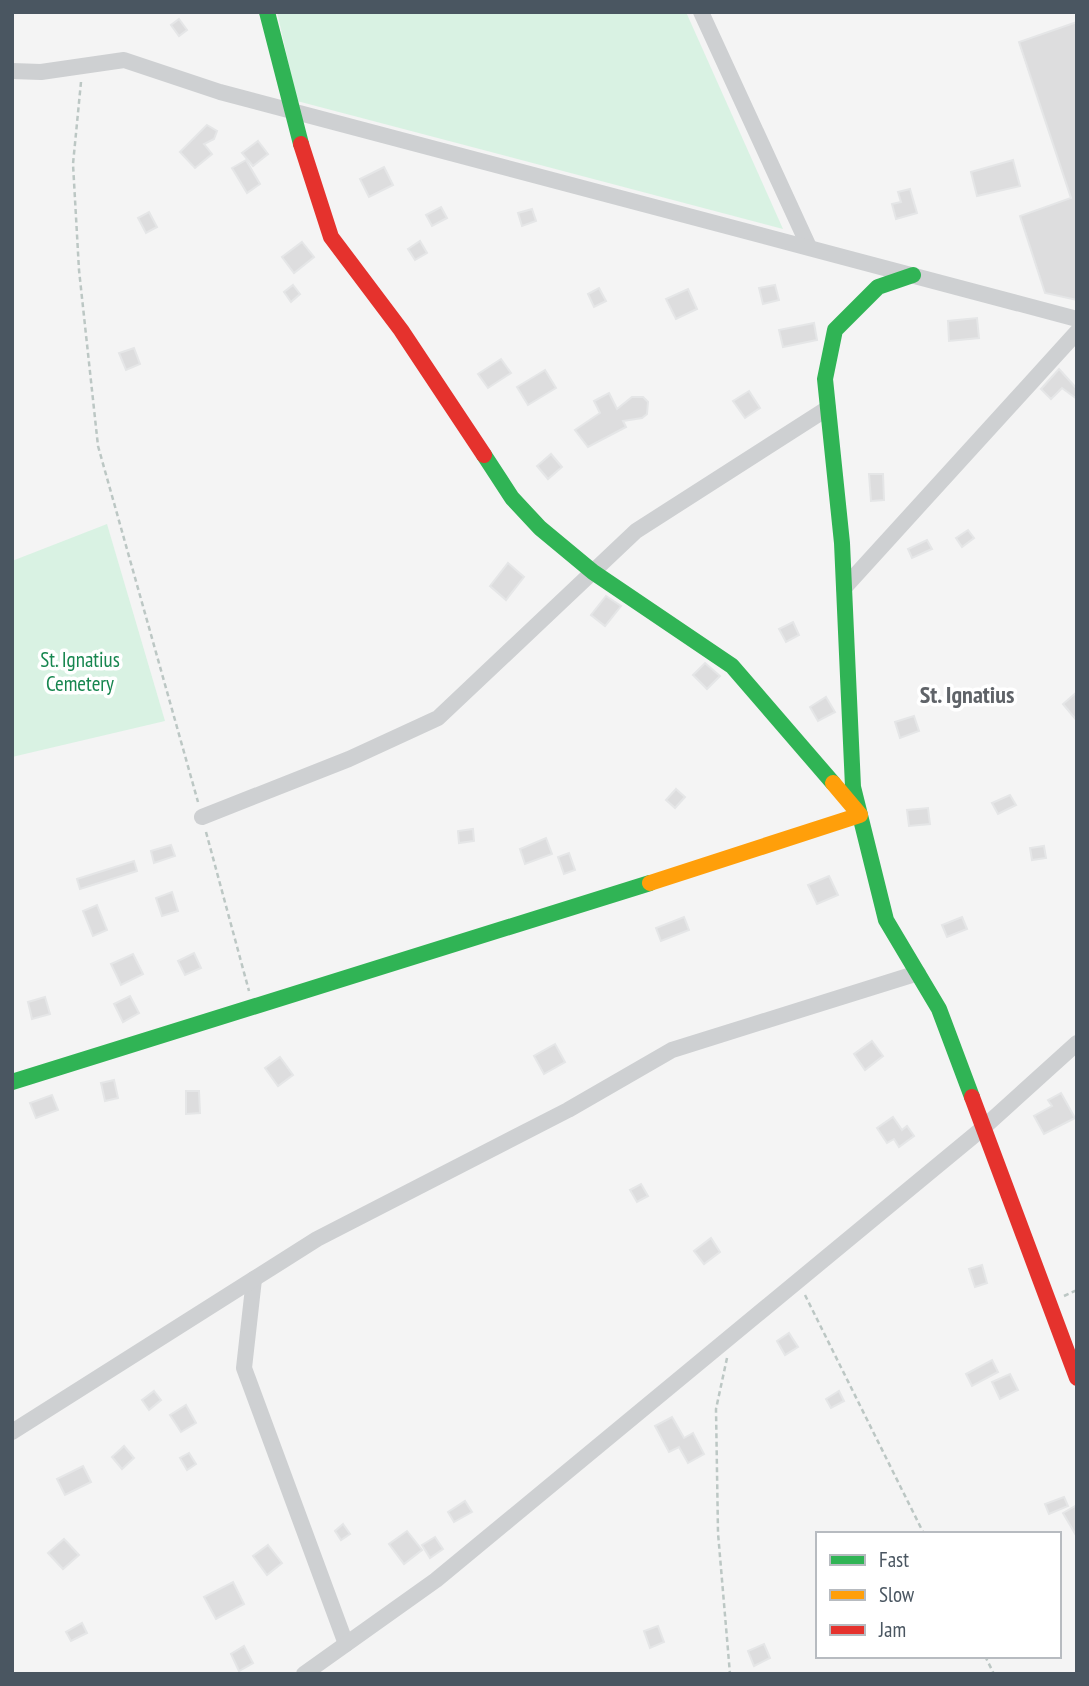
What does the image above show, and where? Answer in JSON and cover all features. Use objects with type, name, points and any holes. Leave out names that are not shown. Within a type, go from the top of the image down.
[{"type":"street","points":[[267,12],[290,110],[331,237],[401,330],[512,498],[540,528],[593,572],[683,630],[732,666],[860,815]]},
{"type":"street","points":[[701,12],[809,247]]},
{"type":"street","points":[[12,71],[41,72],[124,60],[220,92],[1077,319]]},
{"type":"street","points":[[913,275],[878,287],[835,330],[825,379],[844,588],[853,787],[886,920],[939,1009],[1077,1378]]},
{"type":"street","points":[[844,588],[1077,332]]},
{"type":"street","points":[[202,817],[349,758],[438,718],[635,531],[767,444],[828,408]]},
{"type":"street","points":[[12,1082],[860,815]]},
{"type":"street","points":[[12,1432],[317,1238],[568,1110],[672,1050],[918,973]]},
{"type":"street","points":[[304,1674],[436,1580],[983,1128],[1077,1043]]},
{"type":"street","points":[[254,1279],[244,1368],[346,1644]]},
{"type":"path","points":[[83,66],[73,164],[79,270],[98,446],[254,1008]]},
{"type":"path","points":[[797,1280],[923,1532]]},
{"type":"path","points":[[727,1358],[716,1409],[719,1533],[730,1674]]},
{"type":"path","points":[[986,1658],[993,1674]]},
{"type":"green space","points":[[277,12],[686,12],[783,229],[297,101]]},
{"type":"green space","name":"St. Ignatius Cemetery","points":[[107,524],[165,721],[12,757],[12,561]]},
{"type":"building","points":[[179,19],[187,30],[179,36],[171,25]]},
{"type":"building","points":[[1077,22],[1077,300],[1045,293],[1020,216],[1071,198],[1019,42]]},
{"type":"building","points":[[207,125],[217,131],[214,139],[204,144],[212,154],[195,168],[180,152]]},
{"type":"building","points":[[258,141],[268,154],[253,166],[242,153]]},
{"type":"building","points":[[246,160],[260,184],[247,193],[232,168]]},
{"type":"building","points":[[1013,160],[1020,186],[977,196],[971,172]]},
{"type":"building","points":[[384,167],[393,185],[369,197],[360,179]]},
{"type":"building","points":[[910,189],[917,213],[896,219],[892,204],[901,202],[898,192]]},
{"type":"building","points":[[441,207],[447,218],[432,226],[426,215]]},
{"type":"building","points":[[532,209],[536,221],[522,226],[518,213]]},
{"type":"building","points":[[149,212],[157,227],[146,233],[138,218]]},
{"type":"building","points":[[420,241],[427,253],[415,260],[408,249]]},
{"type":"building","points":[[302,242],[314,257],[294,273],[282,257]]},
{"type":"building","points":[[293,285],[300,294],[291,302],[284,292]]},
{"type":"building","points":[[775,285],[779,300],[763,304],[759,288]]},
{"type":"building","points":[[599,288],[606,301],[594,307],[588,294]]},
{"type":"building","points":[[688,289],[697,309],[676,319],[666,299]]},
{"type":"building","points":[[977,318],[979,338],[949,341],[948,321]]},
{"type":"building","points":[[814,323],[817,340],[783,347],[779,330]]},
{"type":"building","points":[[134,348],[140,364],[126,370],[119,353]]},
{"type":"building","points":[[501,359],[511,373],[488,388],[478,374]]},
{"type":"building","points":[[1059,369],[1077,389],[1077,399],[1062,388],[1051,399],[1041,389]]},
{"type":"building","points":[[545,370],[556,388],[528,405],[517,387]]},
{"type":"building","points":[[749,391],[760,408],[745,418],[733,401]]},
{"type":"building","points":[[609,393],[617,409],[632,397],[643,397],[648,402],[647,414],[642,418],[623,421],[626,427],[588,447],[575,430],[600,413],[594,401]]},
{"type":"building","points":[[551,454],[562,467],[548,479],[537,466]]},
{"type":"building","points":[[869,474],[883,474],[884,500],[871,501]]},
{"type":"building","points":[[968,530],[974,538],[962,547],[956,538]]},
{"type":"building","points":[[927,540],[932,549],[912,558],[908,549]]},
{"type":"building","points":[[508,563],[524,577],[506,600],[490,586]]},
{"type":"building","points":[[606,596],[621,606],[605,626],[591,615]]},
{"type":"building","points":[[793,622],[799,635],[786,642],[779,629]]},
{"type":"building","points":[[705,663],[720,676],[707,689],[693,675]]},
{"type":"building","points":[[1077,692],[1077,721],[1063,704]]},
{"type":"building","points":[[826,697],[835,712],[818,721],[810,707]]},
{"type":"building","points":[[914,716],[919,731],[900,738],[895,722]]},
{"type":"building","points":[[676,789],[685,797],[675,808],[666,800]]},
{"type":"building","points":[[1010,795],[1016,805],[998,814],[992,803]]},
{"type":"building","points":[[928,808],[930,824],[909,826],[907,810]]},
{"type":"building","points":[[473,829],[474,841],[459,843],[458,831]]},
{"type":"building","points":[[546,838],[552,854],[525,864],[520,849]]},
{"type":"building","points":[[171,845],[175,856],[154,863],[151,851]]},
{"type":"building","points":[[1044,846],[1046,858],[1032,860],[1030,848]]},
{"type":"building","points":[[569,853],[575,870],[564,874],[558,857]]},
{"type":"building","points":[[134,861],[137,871],[80,889],[77,879]]},
{"type":"building","points":[[829,876],[838,895],[817,904],[808,885]]},
{"type":"building","points":[[172,892],[178,911],[162,916],[156,898]]},
{"type":"building","points":[[97,905],[107,930],[93,936],[83,911]]},
{"type":"building","points":[[684,917],[689,930],[661,941],[656,928]]},
{"type":"building","points":[[962,917],[967,929],[947,937],[942,925]]},
{"type":"building","points":[[194,953],[201,968],[185,975],[178,961]]},
{"type":"building","points":[[133,954],[143,974],[121,985],[111,964]]},
{"type":"building","points":[[130,996],[139,1013],[123,1022],[114,1004]]},
{"type":"building","points":[[45,997],[50,1014],[32,1019],[28,1002]]},
{"type":"building","points":[[872,1041],[883,1056],[865,1070],[854,1054]]},
{"type":"building","points":[[555,1044],[565,1062],[544,1074],[534,1056]]},
{"type":"building","points":[[280,1057],[293,1075],[278,1086],[265,1068]]},
{"type":"building","points":[[114,1080],[118,1098],[105,1101],[101,1083]]},
{"type":"building","points":[[186,1091],[199,1091],[200,1113],[186,1114]]},
{"type":"building","points":[[1061,1093],[1075,1118],[1044,1134],[1034,1116],[1052,1106],[1048,1100]]},
{"type":"building","points":[[52,1095],[58,1110],[36,1118],[30,1103]]},
{"type":"building","points":[[893,1117],[902,1130],[907,1126],[914,1136],[899,1147],[894,1139],[887,1143],[877,1128]]},
{"type":"building","points":[[641,1184],[648,1196],[637,1202],[630,1190]]},
{"type":"building","points":[[711,1238],[720,1252],[704,1264],[694,1251]]},
{"type":"building","points":[[982,1265],[987,1283],[975,1287],[969,1269]]},
{"type":"building","points":[[789,1333],[798,1347],[785,1355],[777,1341]]},
{"type":"building","points":[[992,1360],[998,1372],[972,1386],[966,1374]]},
{"type":"building","points":[[1010,1374],[1018,1390],[1000,1399],[992,1382]]},
{"type":"building","points":[[154,1391],[161,1400],[149,1410],[142,1400]]},
{"type":"building","points":[[839,1391],[844,1401],[831,1408],[826,1399]]},
{"type":"building","points":[[186,1405],[196,1423],[181,1432],[170,1415]]},
{"type":"building","points":[[672,1417],[684,1438],[693,1433],[704,1454],[688,1463],[679,1447],[669,1452],[655,1426]]},
{"type":"building","points":[[124,1446],[134,1458],[122,1469],[112,1457]]},
{"type":"building","points":[[189,1453],[196,1464],[187,1470],[180,1458]]},
{"type":"building","points":[[83,1466],[91,1482],[65,1495],[57,1479]]},
{"type":"building","points":[[1064,1497],[1068,1506],[1049,1514],[1045,1504]]},
{"type":"building","points":[[465,1501],[472,1512],[454,1522],[448,1512]]},
{"type":"building","points":[[1077,1505],[1077,1537],[1063,1513]]},
{"type":"building","points":[[343,1524],[350,1534],[341,1540],[335,1531]]},
{"type":"building","points":[[407,1531],[422,1550],[404,1564],[389,1544]]},
{"type":"building","points":[[435,1537],[443,1549],[430,1558],[422,1545]]},
{"type":"building","points":[[64,1539],[79,1555],[63,1569],[48,1553]]},
{"type":"building","points":[[268,1545],[282,1563],[267,1575],[253,1556]]},
{"type":"building","points":[[233,1582],[244,1604],[216,1619],[204,1597]]},
{"type":"building","points":[[82,1623],[87,1633],[71,1641],[66,1632]]},
{"type":"building","points":[[658,1626],[664,1642],[650,1648],[644,1631]]},
{"type":"building","points":[[764,1644],[770,1658],[754,1666],[748,1651]]},
{"type":"building","points":[[244,1646],[253,1663],[239,1671],[231,1654]]},
{"type":"traffic: fast","points":[[267,12],[301,144]]},
{"type":"traffic: fast","points":[[913,275],[878,287],[835,330],[825,379],[842,543],[853,787],[886,920],[939,1009],[972,1097]]},
{"type":"traffic: fast","points":[[484,455],[512,498],[540,528],[593,572],[732,666],[833,783]]},
{"type":"traffic: fast","points":[[12,1082],[650,883]]},
{"type":"traffic: slow","points":[[650,883],[860,815],[833,783]]},
{"type":"traffic: jam","points":[[301,144],[331,237],[401,330],[484,455]]},
{"type":"traffic: jam","points":[[972,1097],[1077,1378]]},
{"type":"district","name":"St. Ignatius","points":[[967,694]]}]
